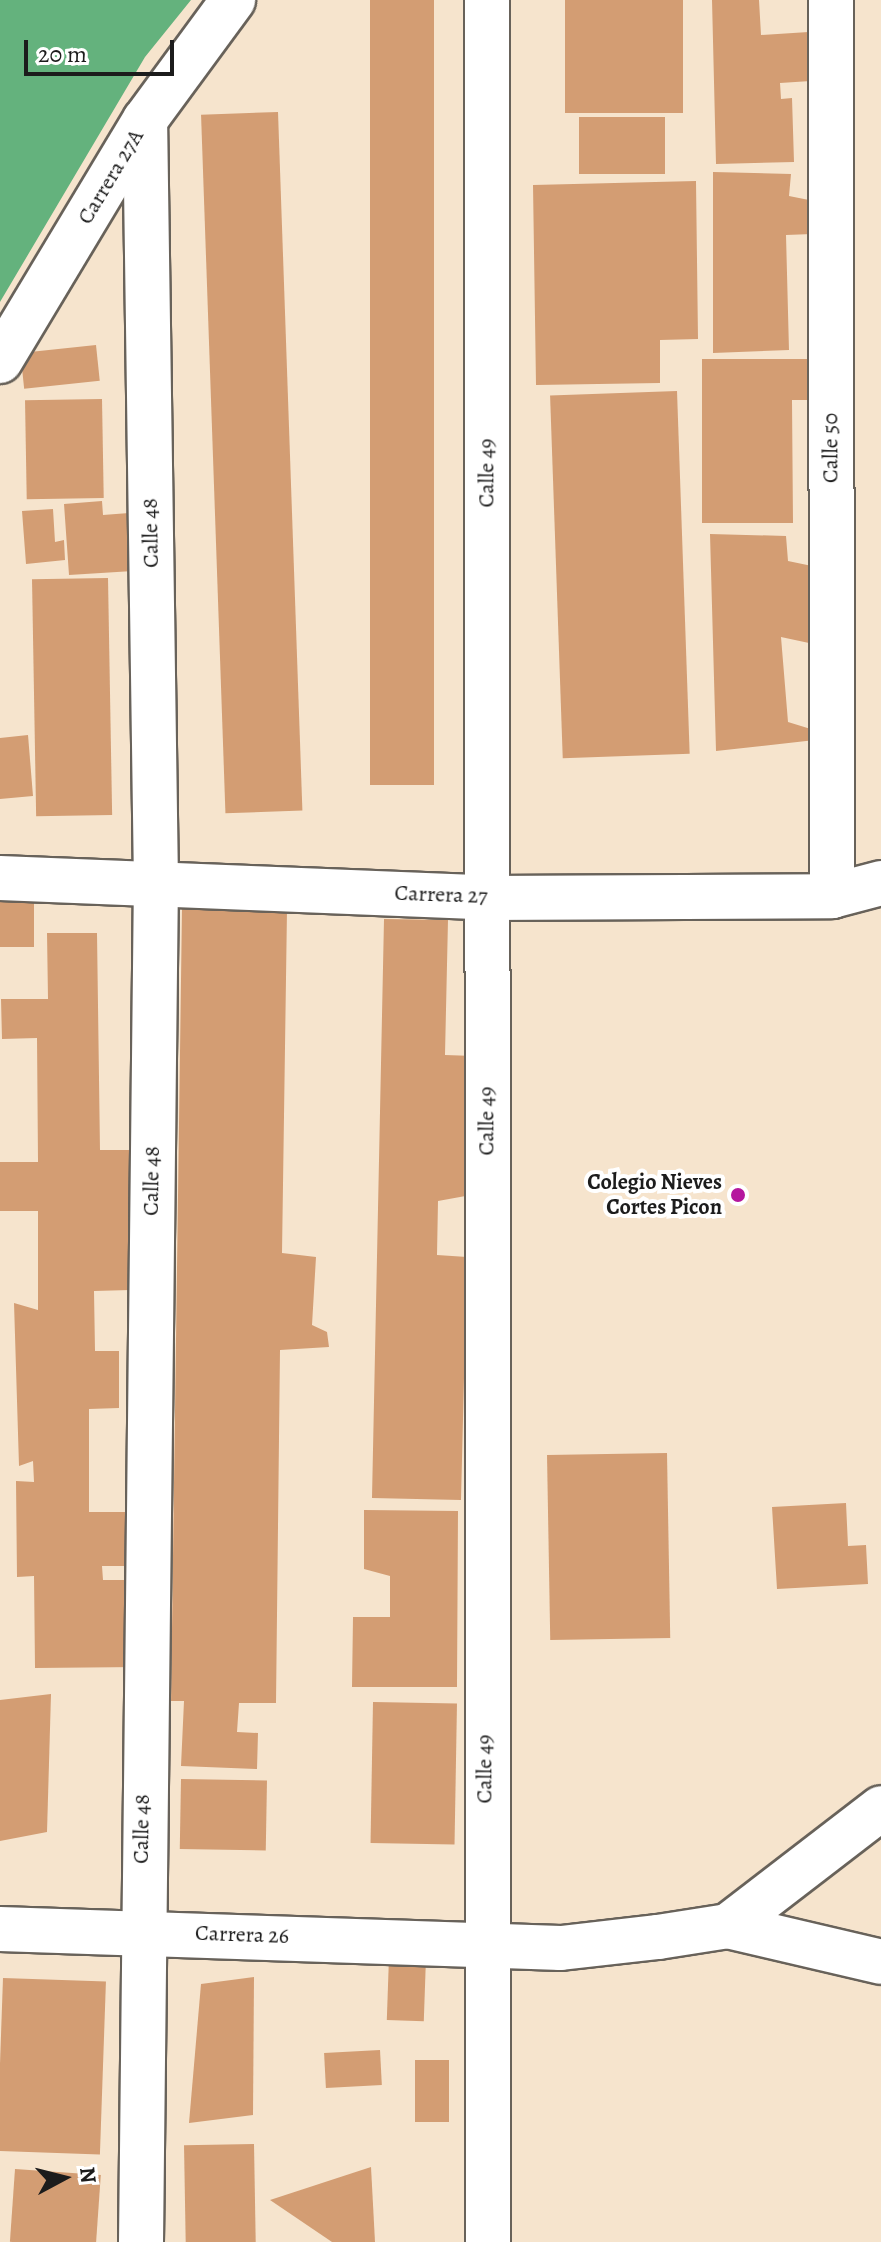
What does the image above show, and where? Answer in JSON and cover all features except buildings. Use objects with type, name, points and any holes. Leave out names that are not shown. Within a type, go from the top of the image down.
[{"type":"street","name":"Carrera 27A","points":[[0,361],[145,120],[233,0]]},
{"type":"street","name":"Calle 49","points":[[487,0],[485,1942],[488,2242]]},
{"type":"street","name":"Calle 50","points":[[831,0],[832,896]]},
{"type":"street","name":"Calle 48","points":[[141,2242],[140,1931],[156,884],[145,120]]},
{"type":"street","name":"Carrera 27","points":[[0,878],[488,898],[832,896],[881,883]]},
{"type":"street","points":[[728,1926],[881,1808]]},
{"type":"street","name":"Carrera 26","points":[[0,1929],[485,1942],[561,1948],[728,1926]]},
{"type":"street","points":[[728,1926],[881,1962]]},
{"type":"green space","points":[[0,0],[191,0],[145,57],[0,302]]},
{"type":"place","name":"Colegio Nieves Cortes Picon","points":[[738,1195]]}]
